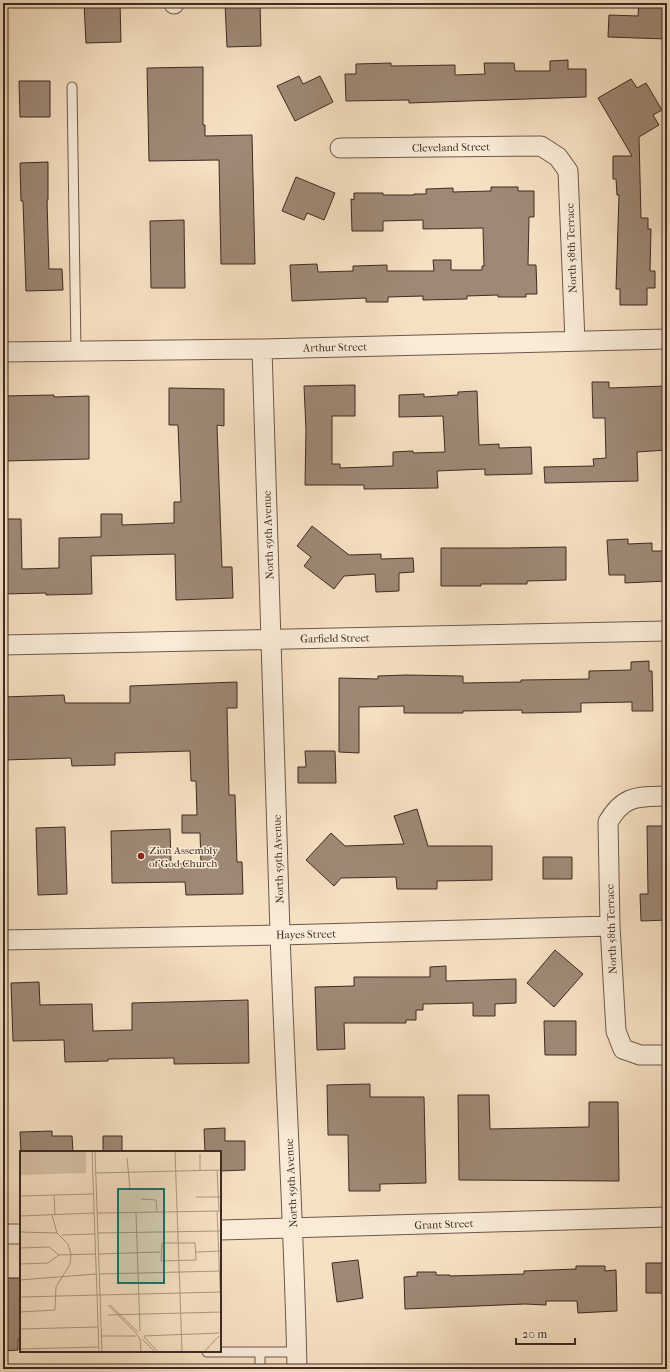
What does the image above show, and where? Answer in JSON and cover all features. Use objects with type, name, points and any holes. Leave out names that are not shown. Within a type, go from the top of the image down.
[{"type":"street","name":"Cleveland Street","points":[[340,148],[541,146],[558,157]]},
{"type":"street","name":"North 58th Terrace","points":[[558,157],[568,171],[575,341]]},
{"type":"street","name":"Arthur Street","points":[[3,352],[262,349],[667,339]]},
{"type":"street","name":"North 59th Avenue","points":[[262,349],[280,935],[293,1228],[297,1360]]},
{"type":"street","name":"Garfield Street","points":[[3,645],[667,631]]},
{"type":"street","name":"North 58th Terrace","points":[[667,796],[634,797],[615,809],[608,822],[610,926],[616,1031],[623,1049],[640,1055],[667,1055]]},
{"type":"street","name":"Hayes Street","points":[[3,940],[280,935],[610,926]]},
{"type":"street","name":"Grant Street","points":[[221,1230],[667,1218]]},
{"type":"street","points":[[3,1234],[20,1234]]},
{"type":"lane","points":[[72,87],[76,351]]},
{"type":"lane","points":[[207,1352],[260,1352],[297,1360]]},
{"type":"lane","points":[[260,1352],[260,1369]]},
{"type":"building","points":[[84,3],[120,3],[121,42],[86,43]]},
{"type":"building","points":[[225,3],[260,3],[261,46],[227,47]]},
{"type":"building","points":[[639,3],[667,3],[667,39],[608,37],[609,15],[638,16]]},
{"type":"building","points":[[568,60],[568,69],[586,69],[586,97],[409,103],[409,100],[346,101],[345,74],[356,74],[356,64],[391,63],[391,66],[455,65],[455,75],[485,74],[484,63],[514,63],[515,71],[550,71],[550,61]]},
{"type":"building","points":[[203,67],[203,125],[205,125],[205,136],[252,135],[255,264],[221,264],[219,160],[149,161],[147,68]]},
{"type":"building","points":[[299,76],[303,84],[320,76],[333,102],[295,121],[277,86]]},
{"type":"building","points":[[631,79],[637,88],[646,83],[662,110],[653,115],[659,125],[639,137],[641,218],[648,218],[648,229],[651,229],[650,271],[655,271],[655,288],[647,288],[647,305],[620,305],[620,289],[616,289],[619,195],[617,195],[616,179],[613,179],[613,156],[632,156],[598,98]]},
{"type":"building","points":[[19,81],[50,81],[50,117],[20,117]]},
{"type":"building","points":[[48,162],[47,200],[49,269],[62,269],[63,290],[26,291],[23,201],[21,201],[20,163]]},
{"type":"building","points":[[296,177],[335,193],[324,220],[307,213],[304,220],[282,211]]},
{"type":"building","points":[[491,187],[518,187],[518,191],[534,191],[534,217],[529,217],[528,265],[536,265],[537,294],[526,294],[526,297],[498,297],[498,295],[467,296],[467,299],[423,300],[423,296],[388,297],[388,302],[366,302],[366,298],[292,301],[290,265],[317,264],[318,272],[353,271],[353,266],[387,265],[387,271],[434,271],[433,260],[451,260],[451,270],[482,270],[482,266],[484,266],[483,228],[423,229],[423,220],[383,221],[383,231],[352,231],[351,199],[354,200],[354,193],[414,195],[426,194],[426,189],[453,188],[453,192],[491,191]]},
{"type":"building","points":[[184,220],[185,288],[151,288],[150,221]]},
{"type":"building","points":[[592,382],[609,382],[609,388],[667,386],[667,450],[637,452],[638,481],[545,483],[544,467],[594,466],[593,459],[606,458],[605,418],[593,418]]},
{"type":"building","points":[[355,385],[355,416],[332,416],[332,464],[340,464],[340,468],[393,466],[393,452],[445,452],[443,416],[399,417],[399,395],[424,394],[424,397],[458,395],[458,392],[477,391],[479,445],[499,444],[499,448],[531,447],[532,474],[485,475],[485,469],[437,471],[438,488],[364,489],[364,485],[305,485],[306,430],[304,386]]},
{"type":"building","points":[[169,388],[224,389],[224,426],[217,425],[222,567],[232,567],[233,598],[176,600],[175,554],[91,556],[92,594],[3,594],[3,519],[21,519],[22,569],[59,568],[59,538],[101,537],[101,514],[122,514],[122,525],[174,523],[174,502],[181,502],[178,425],[169,425]]},
{"type":"building","points":[[54,395],[54,397],[89,396],[89,459],[3,461],[3,396]]},
{"type":"building","points":[[312,526],[349,555],[381,554],[381,559],[413,558],[414,572],[399,573],[399,591],[376,592],[375,574],[344,576],[334,589],[304,566],[311,557],[297,546]]},
{"type":"building","points":[[628,539],[628,544],[652,543],[652,551],[667,551],[667,581],[625,583],[625,575],[609,575],[607,540]]},
{"type":"building","points":[[566,547],[566,580],[527,581],[527,584],[441,586],[441,548]]},
{"type":"building","points":[[649,661],[649,671],[652,671],[653,711],[632,711],[632,702],[581,703],[581,712],[522,713],[522,710],[463,711],[463,713],[404,713],[404,706],[359,707],[359,753],[339,752],[339,678],[378,679],[378,676],[406,675],[463,676],[463,683],[589,679],[589,671],[631,670],[631,662]]},
{"type":"building","points":[[237,682],[237,708],[227,708],[229,795],[235,795],[237,862],[242,862],[243,894],[186,895],[185,882],[112,883],[111,831],[170,829],[171,864],[201,863],[200,833],[182,833],[182,815],[197,815],[196,781],[191,781],[190,751],[115,753],[115,765],[72,766],[71,758],[3,760],[3,697],[64,695],[65,703],[130,703],[130,686]]},
{"type":"building","points":[[305,751],[335,751],[336,783],[298,783],[298,767],[306,767]]},
{"type":"building","points":[[417,809],[428,846],[492,846],[492,880],[437,881],[437,889],[397,889],[396,877],[341,878],[334,886],[306,860],[331,833],[345,846],[404,844],[394,816]]},
{"type":"building","points":[[647,826],[667,826],[667,920],[641,921],[640,894],[648,894]]},
{"type":"building","points":[[65,827],[67,894],[38,895],[36,828]]},
{"type":"building","points":[[543,857],[572,857],[572,879],[543,879]]},
{"type":"building","points":[[555,950],[583,974],[554,1007],[527,983]]},
{"type":"building","points":[[446,966],[446,981],[516,979],[516,1003],[495,1004],[495,1016],[473,1016],[473,1003],[423,1004],[423,1010],[416,1010],[416,1020],[406,1020],[406,1023],[344,1023],[345,1049],[317,1050],[315,987],[354,986],[354,977],[430,977],[430,967]]},
{"type":"building","points":[[39,982],[40,1005],[92,1004],[93,1031],[132,1030],[132,1003],[248,1000],[249,1063],[174,1064],[174,1058],[108,1059],[108,1061],[65,1062],[64,1040],[13,1041],[11,983]]},
{"type":"building","points":[[544,1021],[576,1021],[576,1055],[545,1055]]},
{"type":"building","points":[[370,1084],[370,1097],[424,1097],[426,1183],[380,1184],[380,1191],[349,1191],[348,1135],[328,1135],[327,1085]]},
{"type":"building","points":[[458,1095],[489,1095],[490,1129],[589,1127],[589,1102],[618,1102],[619,1181],[459,1180]]},
{"type":"building","points":[[225,1128],[225,1141],[245,1141],[245,1170],[221,1171],[221,1151],[205,1151],[204,1129]]},
{"type":"building","points":[[52,1131],[52,1136],[72,1136],[73,1151],[21,1151],[20,1132]]},
{"type":"building","points":[[103,1136],[122,1136],[122,1151],[103,1151]]},
{"type":"building","points":[[358,1260],[363,1298],[337,1302],[332,1263]]},
{"type":"building","points":[[646,1263],[667,1263],[667,1293],[646,1293]]},
{"type":"building","points":[[576,1266],[605,1266],[605,1271],[616,1270],[617,1311],[578,1313],[577,1301],[546,1301],[546,1305],[525,1304],[405,1309],[404,1277],[417,1276],[417,1272],[436,1272],[436,1275],[450,1276],[524,1274],[524,1271],[576,1269]]},
{"type":"building","points":[[3,1278],[20,1278],[20,1339],[18,1339],[18,1350],[3,1351]]},
{"type":"place","name":"Zion Assembly of God Church","points":[[141,856]]}]
